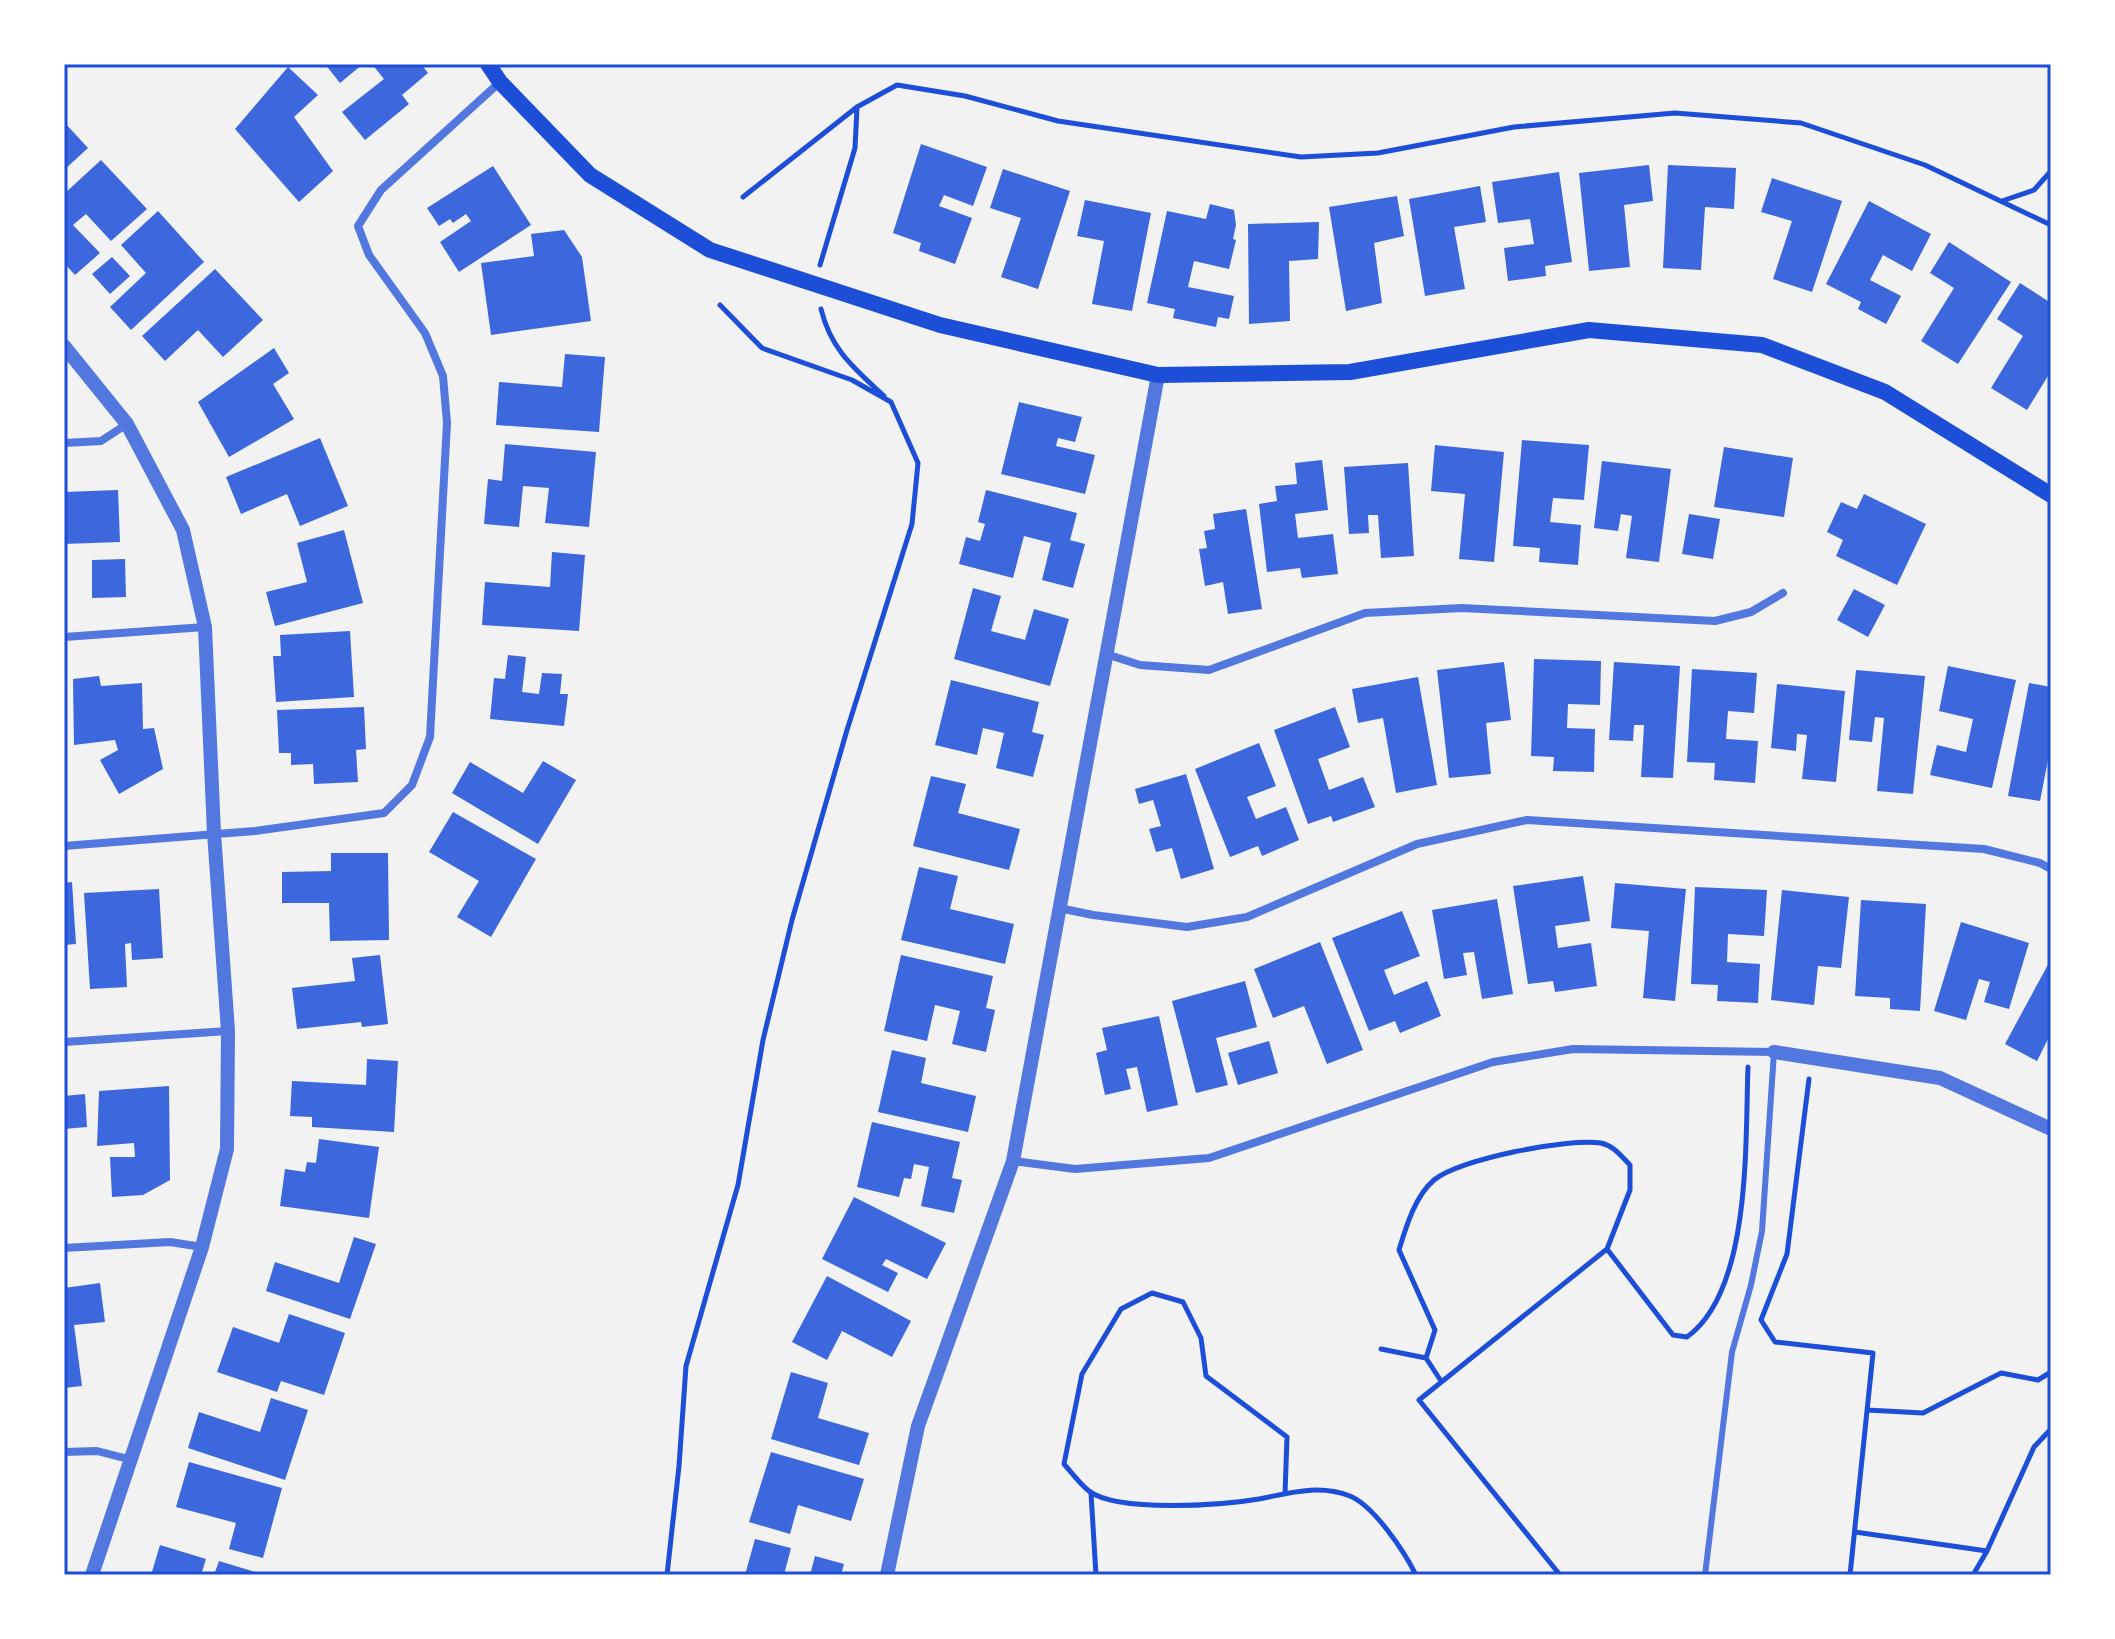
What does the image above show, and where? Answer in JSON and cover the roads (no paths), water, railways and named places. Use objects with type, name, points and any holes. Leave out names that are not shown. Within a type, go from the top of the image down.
[{"type":"main road","points":[[488,64],[500,82],[590,175],[710,250],[940,325],[1158,375],[1350,372],[1589,330],[1762,345],[1885,392],[2051,495]]},
{"type":"street","points":[[64,846],[255,831],[384,813],[412,785],[430,737],[447,423],[443,376],[425,333],[369,255],[358,226],[381,190],[500,82]]},
{"type":"street","points":[[64,346],[127,424],[183,530],[205,627],[214,833],[228,1031],[227,1149],[202,1247],[92,1575]]},
{"type":"street","points":[[887,1575],[918,1426],[1013,1161],[1158,375]]},
{"type":"street","points":[[64,443],[101,441],[127,424]]},
{"type":"street","points":[[1105,654],[1140,665],[1209,670],[1365,613],[1462,608],[1715,621],[1751,612],[1783,593]]},
{"type":"street","points":[[64,637],[205,627]]},
{"type":"street","points":[[1058,908],[1187,927],[1247,917],[1417,844],[1527,820],[1984,849],[2040,863],[2051,869]]},
{"type":"street","points":[[64,1042],[228,1031]]},
{"type":"street","points":[[1013,1161],[1075,1169],[1209,1158],[1493,1062],[1573,1049],[1774,1052],[1940,1078],[2051,1129]]},
{"type":"street","points":[[64,1248],[170,1242],[202,1247]]},
{"type":"street","points":[[64,1452],[97,1451],[132,1460]]},
{"type":"lane","points":[[1705,1575],[1732,1352],[1762,1231],[1774,1052]]}]
